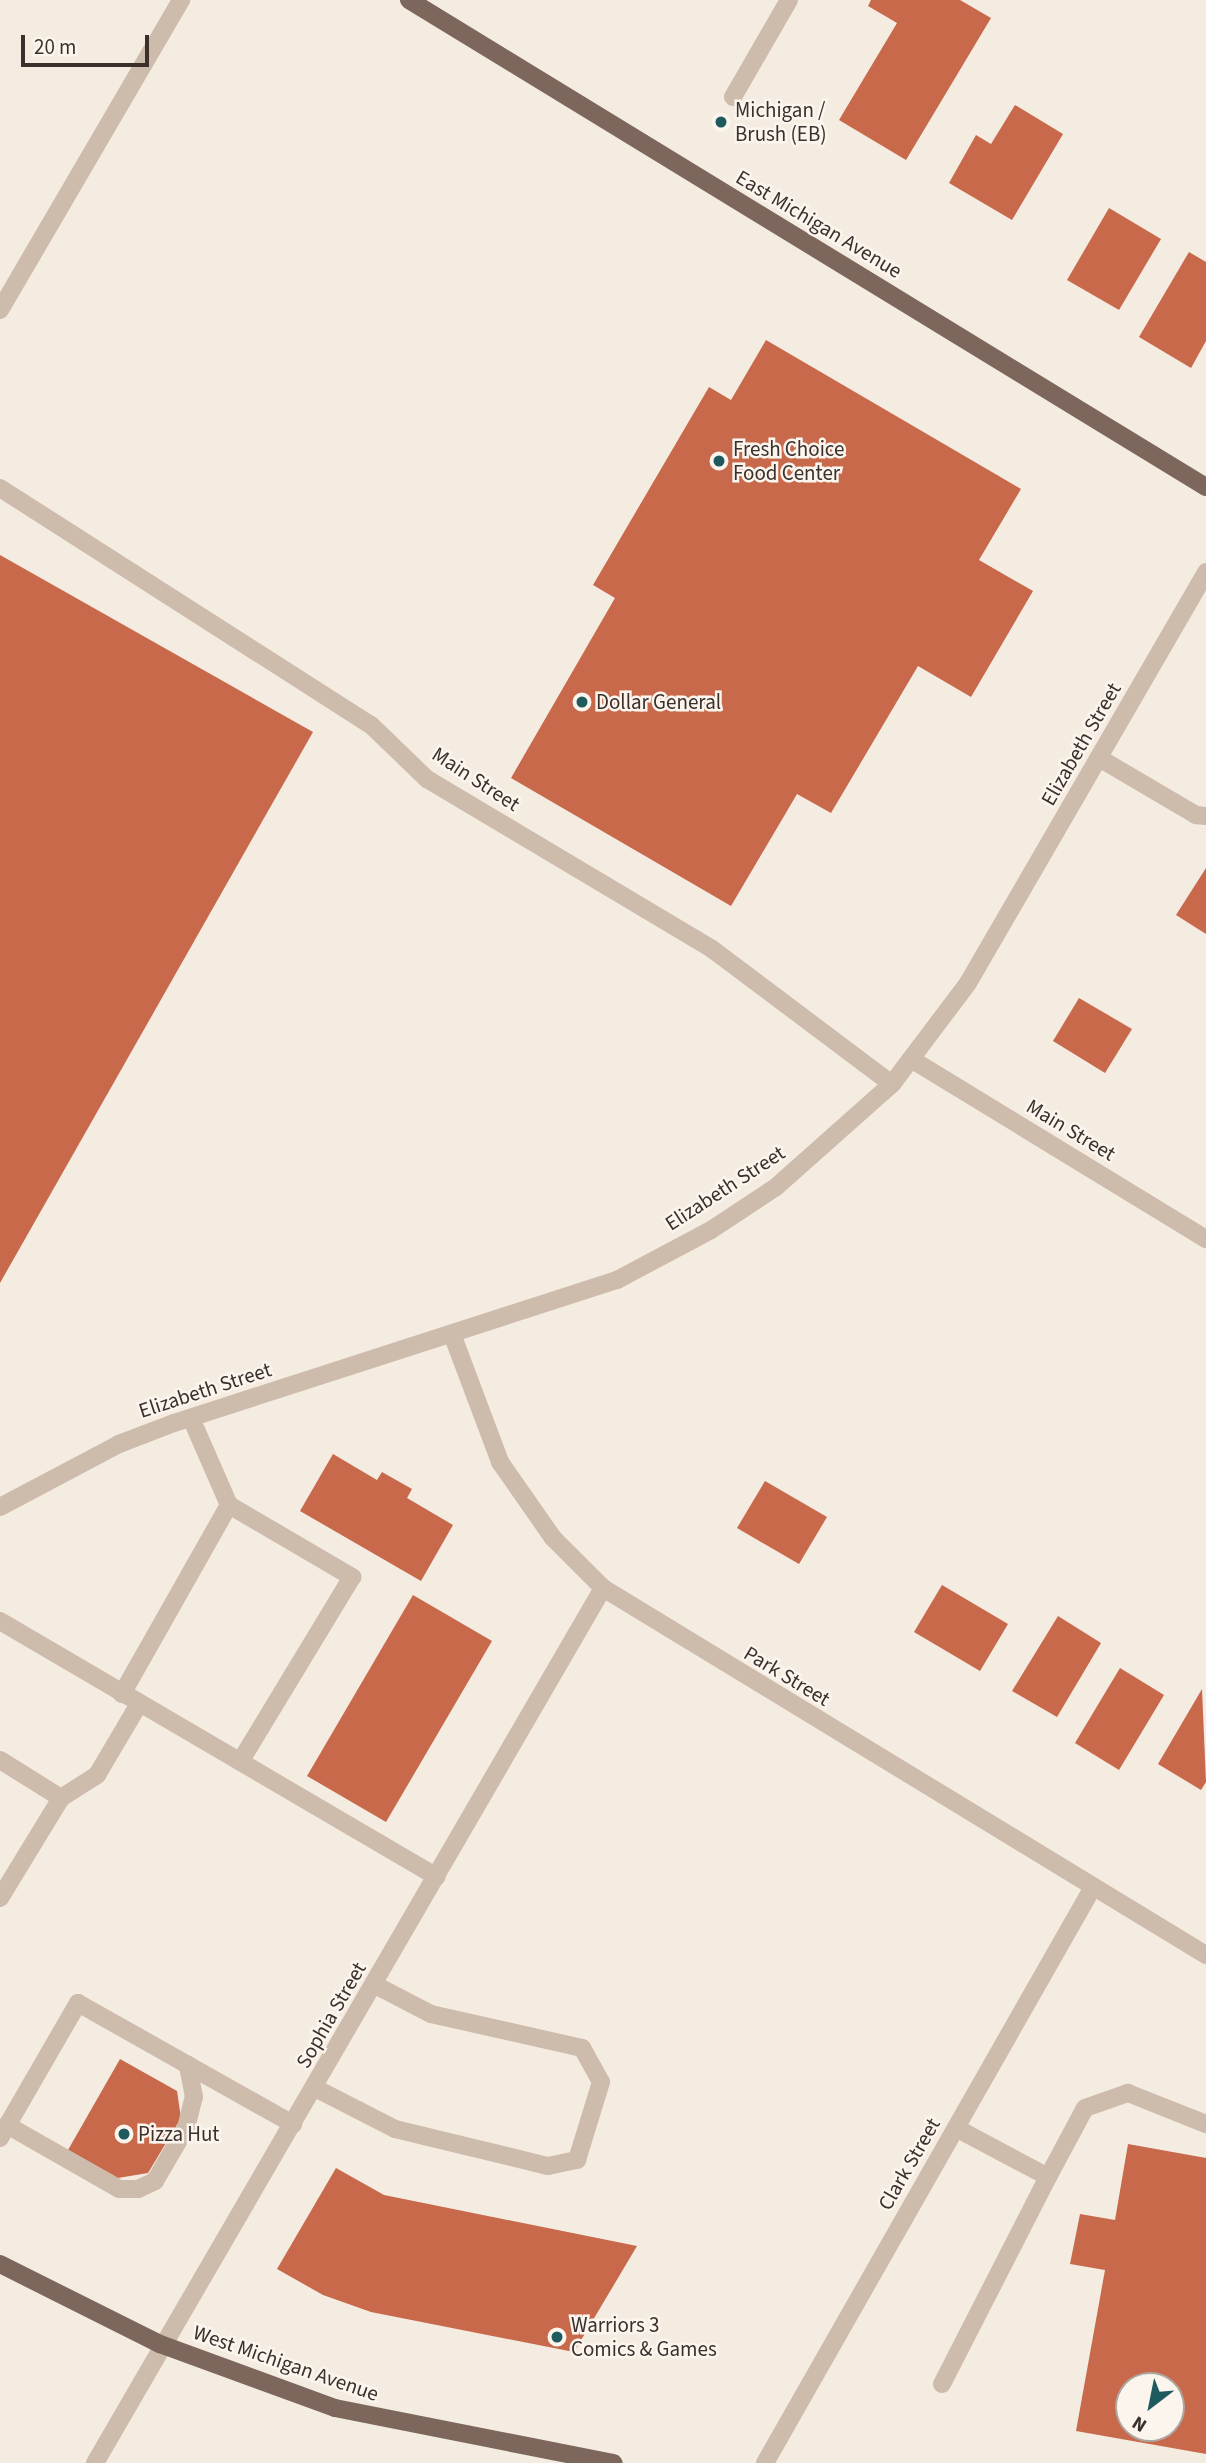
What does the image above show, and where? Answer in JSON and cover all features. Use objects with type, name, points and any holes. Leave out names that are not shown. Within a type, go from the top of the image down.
[{"type":"main road","name":"East Michigan Avenue","points":[[409,0],[1206,487]]},
{"type":"main road","name":"West Michigan Avenue","points":[[0,2264],[160,2344],[335,2409],[614,2463]]},
{"type":"street","points":[[0,310],[181,0]]},
{"type":"street","points":[[733,97],[789,0]]},
{"type":"street","name":"Main Street","points":[[0,488],[371,725],[427,779],[712,949],[892,1084]]},
{"type":"street","name":"Elizabeth Street","points":[[0,1507],[119,1444],[191,1418],[617,1280],[711,1230],[776,1186],[892,1084],[968,984],[1206,572]]},
{"type":"street","points":[[1099,758],[1196,815],[1206,816]]},
{"type":"street","name":"Main Street","points":[[911,1059],[1206,1239]]},
{"type":"street","name":"Park Street","points":[[452,1334],[500,1462],[553,1538],[603,1588],[1206,1955]]},
{"type":"street","points":[[191,1418],[229,1505],[352,1577],[240,1762]]},
{"type":"street","points":[[122,1694],[229,1505]]},
{"type":"street","name":"Sophia Street","points":[[95,2463],[160,2344],[315,2088],[603,1588]]},
{"type":"street","points":[[0,1621],[437,1877]]},
{"type":"street","points":[[0,1898],[61,1798],[97,1775],[139,1704]]},
{"type":"street","points":[[0,1760],[61,1798]]},
{"type":"street","name":"Clark Street","points":[[765,2463],[1093,1887]]},
{"type":"street","points":[[315,2088],[395,2129],[548,2166],[577,2160],[601,2082],[582,2048],[431,2014],[375,1985]]},
{"type":"street","points":[[188,2065],[194,2098],[186,2128],[155,2181],[138,2189],[119,2189],[4,2132],[78,2003],[293,2124]]},
{"type":"street","points":[[942,2384],[1085,2108],[1128,2093],[1206,2124]]},
{"type":"street","points":[[956,2128],[1048,2177]]},
{"type":"building","points":[[871,0],[960,0],[991,18],[906,160],[839,120],[897,23],[868,6]]},
{"type":"building","points":[[1015,105],[1063,134],[1012,220],[949,183],[976,135],[991,144]]},
{"type":"building","points":[[1109,208],[1161,239],[1119,310],[1067,280]]},
{"type":"building","points":[[1189,252],[1206,262],[1206,341],[1191,368],[1139,337]]},
{"type":"building","points":[[766,340],[1021,489],[979,560],[1033,591],[971,697],[918,666],[831,813],[797,794],[731,906],[511,778],[615,598],[593,585],[709,387],[731,400]]},
{"type":"building","points":[[0,555],[313,732],[0,1283]]},
{"type":"building","points":[[1206,868],[1206,934],[1176,915]]},
{"type":"building","points":[[1079,998],[1132,1029],[1105,1073],[1053,1041]]},
{"type":"building","points":[[333,1454],[377,1480],[382,1472],[412,1489],[407,1498],[453,1525],[421,1581],[300,1511]]},
{"type":"building","points":[[765,1481],[827,1517],[799,1564],[737,1528]]},
{"type":"building","points":[[942,1585],[1008,1624],[980,1671],[914,1632]]},
{"type":"building","points":[[413,1595],[492,1641],[386,1822],[307,1776]]},
{"type":"building","points":[[1058,1616],[1101,1643],[1057,1717],[1012,1691]]},
{"type":"building","points":[[1120,1668],[1164,1695],[1119,1770],[1075,1743]]},
{"type":"building","points":[[1202,1689],[1206,1782],[1201,1790],[1158,1764]]},
{"type":"building","name":"Pizza Hut","points":[[120,2059],[177,2091],[181,2118],[148,2173],[118,2178],[68,2150]]},
{"type":"building","points":[[1128,2144],[1206,2158],[1206,2454],[1138,2442],[1185,2442],[1185,2372],[1115,2372],[1115,2438],[1076,2431],[1105,2270],[1070,2264],[1080,2214],[1115,2220]]},
{"type":"building","points":[[336,2168],[384,2195],[637,2246],[574,2352],[371,2312],[323,2295],[277,2269]]},
{"type":"place","name":"Michigan / Brush (EB)","points":[[721,122]]},
{"type":"place","name":"Fresh Choice Food Center","points":[[719,461]]},
{"type":"place","name":"Dollar General","points":[[582,702]]},
{"type":"place","name":"Pizza Hut","points":[[124,2134]]},
{"type":"place","name":"Warriors 3 Comics & Games","points":[[557,2337]]}]
